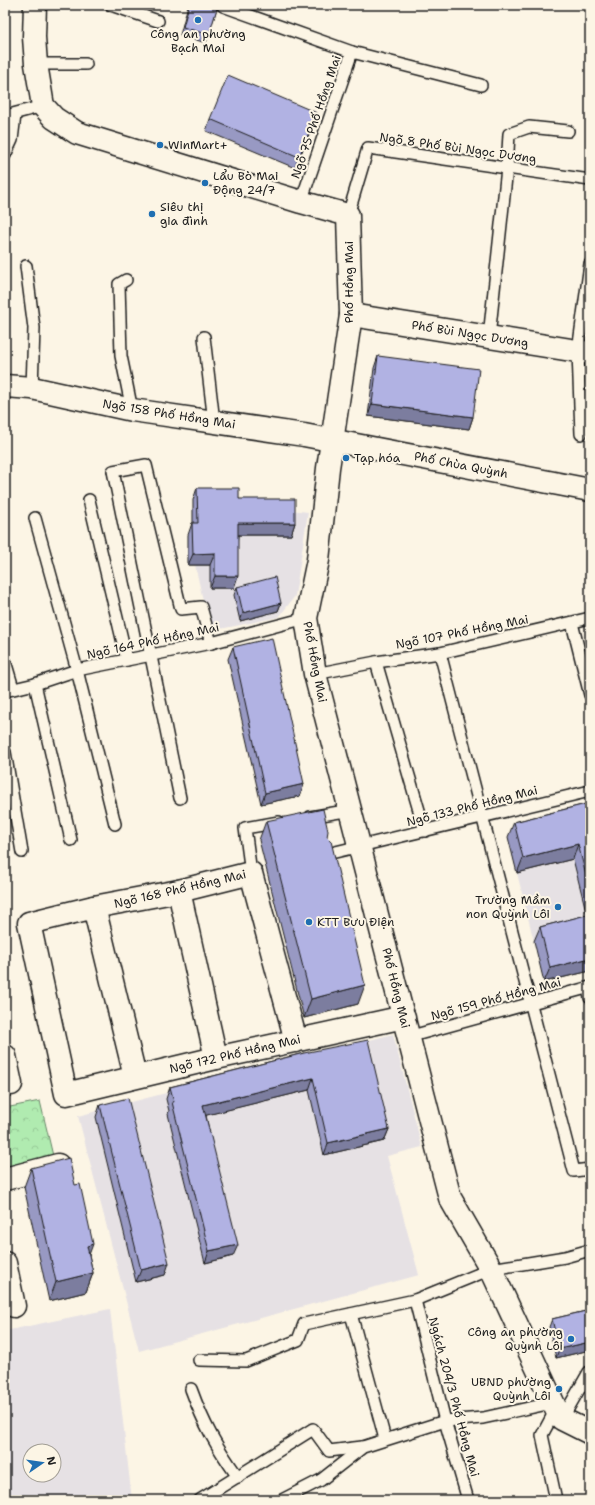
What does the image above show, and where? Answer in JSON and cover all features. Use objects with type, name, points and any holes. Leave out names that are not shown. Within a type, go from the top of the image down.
[{"type":"street","points":[[35,5],[34,37],[36,64],[44,106],[54,118],[78,133],[301,202],[348,215]]},
{"type":"street","name":"Phố Hồng Mai","points":[[348,215],[351,315],[332,441],[318,560],[306,618],[315,674],[450,1198],[491,1269],[556,1410]]},
{"type":"street","name":"Phố Bùi Ngọc Dương","points":[[351,315],[584,352]]},
{"type":"street","name":"Ngõ 158 Phố Hồng Mai","points":[[5,386],[32,388],[132,410],[332,441]]},
{"type":"street","name":"Phố Chùa Quỳnh","points":[[332,441],[590,490]]},
{"type":"street","points":[[251,873],[296,1040]]},
{"type":"street","name":"Ngõ 168 Phố Hồng Mai","points":[[66,1094],[29,923],[94,907],[179,892],[251,873]]},
{"type":"street","points":[[179,892],[216,1058]]},
{"type":"street","points":[[94,907],[135,1076]]},
{"type":"street","name":"Ngõ 172 Phố Hồng Mai","points":[[66,1094],[135,1076],[296,1040],[406,1027]]},
{"type":"street","points":[[5,1056],[11,1084],[5,1085]]},
{"type":"street","points":[[5,1179],[59,1165]]},
{"type":"street","points":[[5,1263],[14,1306]]},
{"type":"street","points":[[556,1410],[590,1433]]},
{"type":"lane","points":[[111,5],[158,21]]},
{"type":"lane","points":[[223,6],[352,52]]},
{"type":"lane","name":"Ngõ 75 Phố Hồng Mai","points":[[301,202],[352,52],[481,85]]},
{"type":"lane","points":[[36,64],[86,64]]},
{"type":"lane","points":[[5,155],[12,140],[10,115],[44,106]]},
{"type":"lane","points":[[489,337],[507,168],[509,134],[529,127],[568,131]]},
{"type":"lane","name":"Ngõ 8 Phố Bùi Ngọc Dương","points":[[348,215],[368,148],[590,180]]},
{"type":"lane","points":[[581,434],[584,352],[590,264]]},
{"type":"lane","points":[[26,266],[34,328],[32,388]]},
{"type":"lane","points":[[126,280],[119,284],[121,356],[132,410]]},
{"type":"lane","points":[[204,337],[214,422]]},
{"type":"lane","points":[[180,798],[113,471],[146,466],[181,609],[201,607],[210,643]]},
{"type":"lane","points":[[89,500],[128,660]]},
{"type":"lane","points":[[35,518],[77,670],[115,824]]},
{"type":"lane","name":"Ngõ 164 Phố Hồng Mai","points":[[9,690],[35,684],[77,670],[210,643],[306,618]]},
{"type":"lane","name":"Ngõ 107 Phố Hồng Mai","points":[[315,674],[376,662],[440,653],[590,618]]},
{"type":"lane","points":[[572,623],[590,695]]},
{"type":"lane","points":[[440,653],[574,1171],[590,1169]]},
{"type":"lane","points":[[5,661],[9,690]]},
{"type":"lane","points":[[376,662],[425,831]]},
{"type":"lane","points":[[35,684],[71,840]]},
{"type":"lane","points":[[5,752],[22,852]]},
{"type":"lane","name":"Ngõ 133 Phố Hồng Mai","points":[[327,854],[590,791]]},
{"type":"lane","name":"Ngõ 168 Phố Hồng Mai","points":[[251,873],[245,828],[351,810]]},
{"type":"lane","name":"Ngõ 159 Phố Hồng Mai","points":[[406,1027],[530,1004],[589,991]]},
{"type":"lane","points":[[199,1360],[246,1361],[298,1340],[304,1324],[415,1300],[491,1269],[565,1257],[590,1250]]},
{"type":"lane","name":"Ngách 204/3 Phố Hồng Mai","points":[[415,1300],[445,1422],[468,1500]]},
{"type":"lane","points":[[351,1314],[385,1439]]},
{"type":"lane","points":[[556,1500],[542,1435],[556,1410],[589,1372]]},
{"type":"lane","points":[[191,1389],[204,1424],[217,1448],[238,1477]]},
{"type":"lane","points":[[200,1500],[313,1429],[329,1451],[363,1447],[385,1439],[445,1422],[556,1410]]},
{"type":"lane","points":[[282,1500],[321,1480],[363,1447]]},
{"type":"shaded area","points":[[193,500],[235,500],[308,512],[295,596],[279,617],[210,631],[195,565],[188,565],[188,535],[193,535]]},
{"type":"shaded area","name":"Trường Mầm non Quỳnh Lôi","points":[[590,816],[590,971],[544,982],[508,837]]},
{"type":"shaded area","points":[[393,1034],[422,1147],[387,1156],[419,1275],[139,1351],[78,1116]]},
{"type":"shaded area","points":[[110,1309],[132,1500],[5,1500],[5,1331]]},
{"type":"green space","points":[[40,1101],[53,1156],[5,1167],[5,1108]]},
{"type":"building","name":"Công an phường Bạch Mai","points":[[189,5],[218,5],[209,35],[183,27]]},
{"type":"building","points":[[228,75],[317,113],[299,157],[210,119]]},
{"type":"building","points":[[378,356],[479,369],[473,417],[372,404]]},
{"type":"building","points":[[197,488],[239,488],[239,499],[295,499],[295,523],[238,523],[238,576],[215,576],[215,553],[193,554],[192,523],[198,523]]},
{"type":"building","points":[[275,577],[281,603],[243,613],[237,587]]},
{"type":"building","points":[[272,638],[304,784],[265,793],[233,647]]},
{"type":"building","points":[[590,803],[590,891],[578,844],[523,858],[514,822]]},
{"type":"building","name":"KTT Bưu Điện","points":[[323,809],[328,831],[327,837],[331,841],[365,985],[311,999],[266,821]]},
{"type":"building","points":[[590,914],[590,958],[550,968],[540,927]]},
{"type":"building","points":[[368,1040],[389,1129],[328,1143],[313,1078],[203,1105],[238,1245],[209,1251],[172,1102],[174,1102],[170,1087],[304,1053]]},
{"type":"building","points":[[128,1098],[169,1263],[141,1270],[100,1105]]},
{"type":"building","points":[[69,1158],[75,1185],[80,1184],[93,1244],[87,1246],[93,1273],[56,1282],[31,1168]]},
{"type":"building","name":"Công an phường Quỳnh Lôi","points":[[590,1310],[590,1342],[559,1349],[552,1319]]},
{"type":"place","name":"Công an phường Bạch Mai","points":[[198,20]]},
{"type":"place","name":"WinMart+","points":[[160,145]]},
{"type":"place","name":"Lẩu Bò Mai Động 24/7","points":[[205,183]]},
{"type":"place","name":"Siêu thị gia đình","points":[[152,214]]},
{"type":"place","name":"Tạp hóa","points":[[346,458]]},
{"type":"place","name":"Trường Mầm non Quỳnh Lôi","points":[[558,907]]},
{"type":"place","name":"KTT Bưu Điện","points":[[309,922]]},
{"type":"place","name":"Công an phường Quỳnh Lôi","points":[[571,1339]]},
{"type":"place","name":"UBND phường Quỳnh Lôi","points":[[559,1389]]}]
